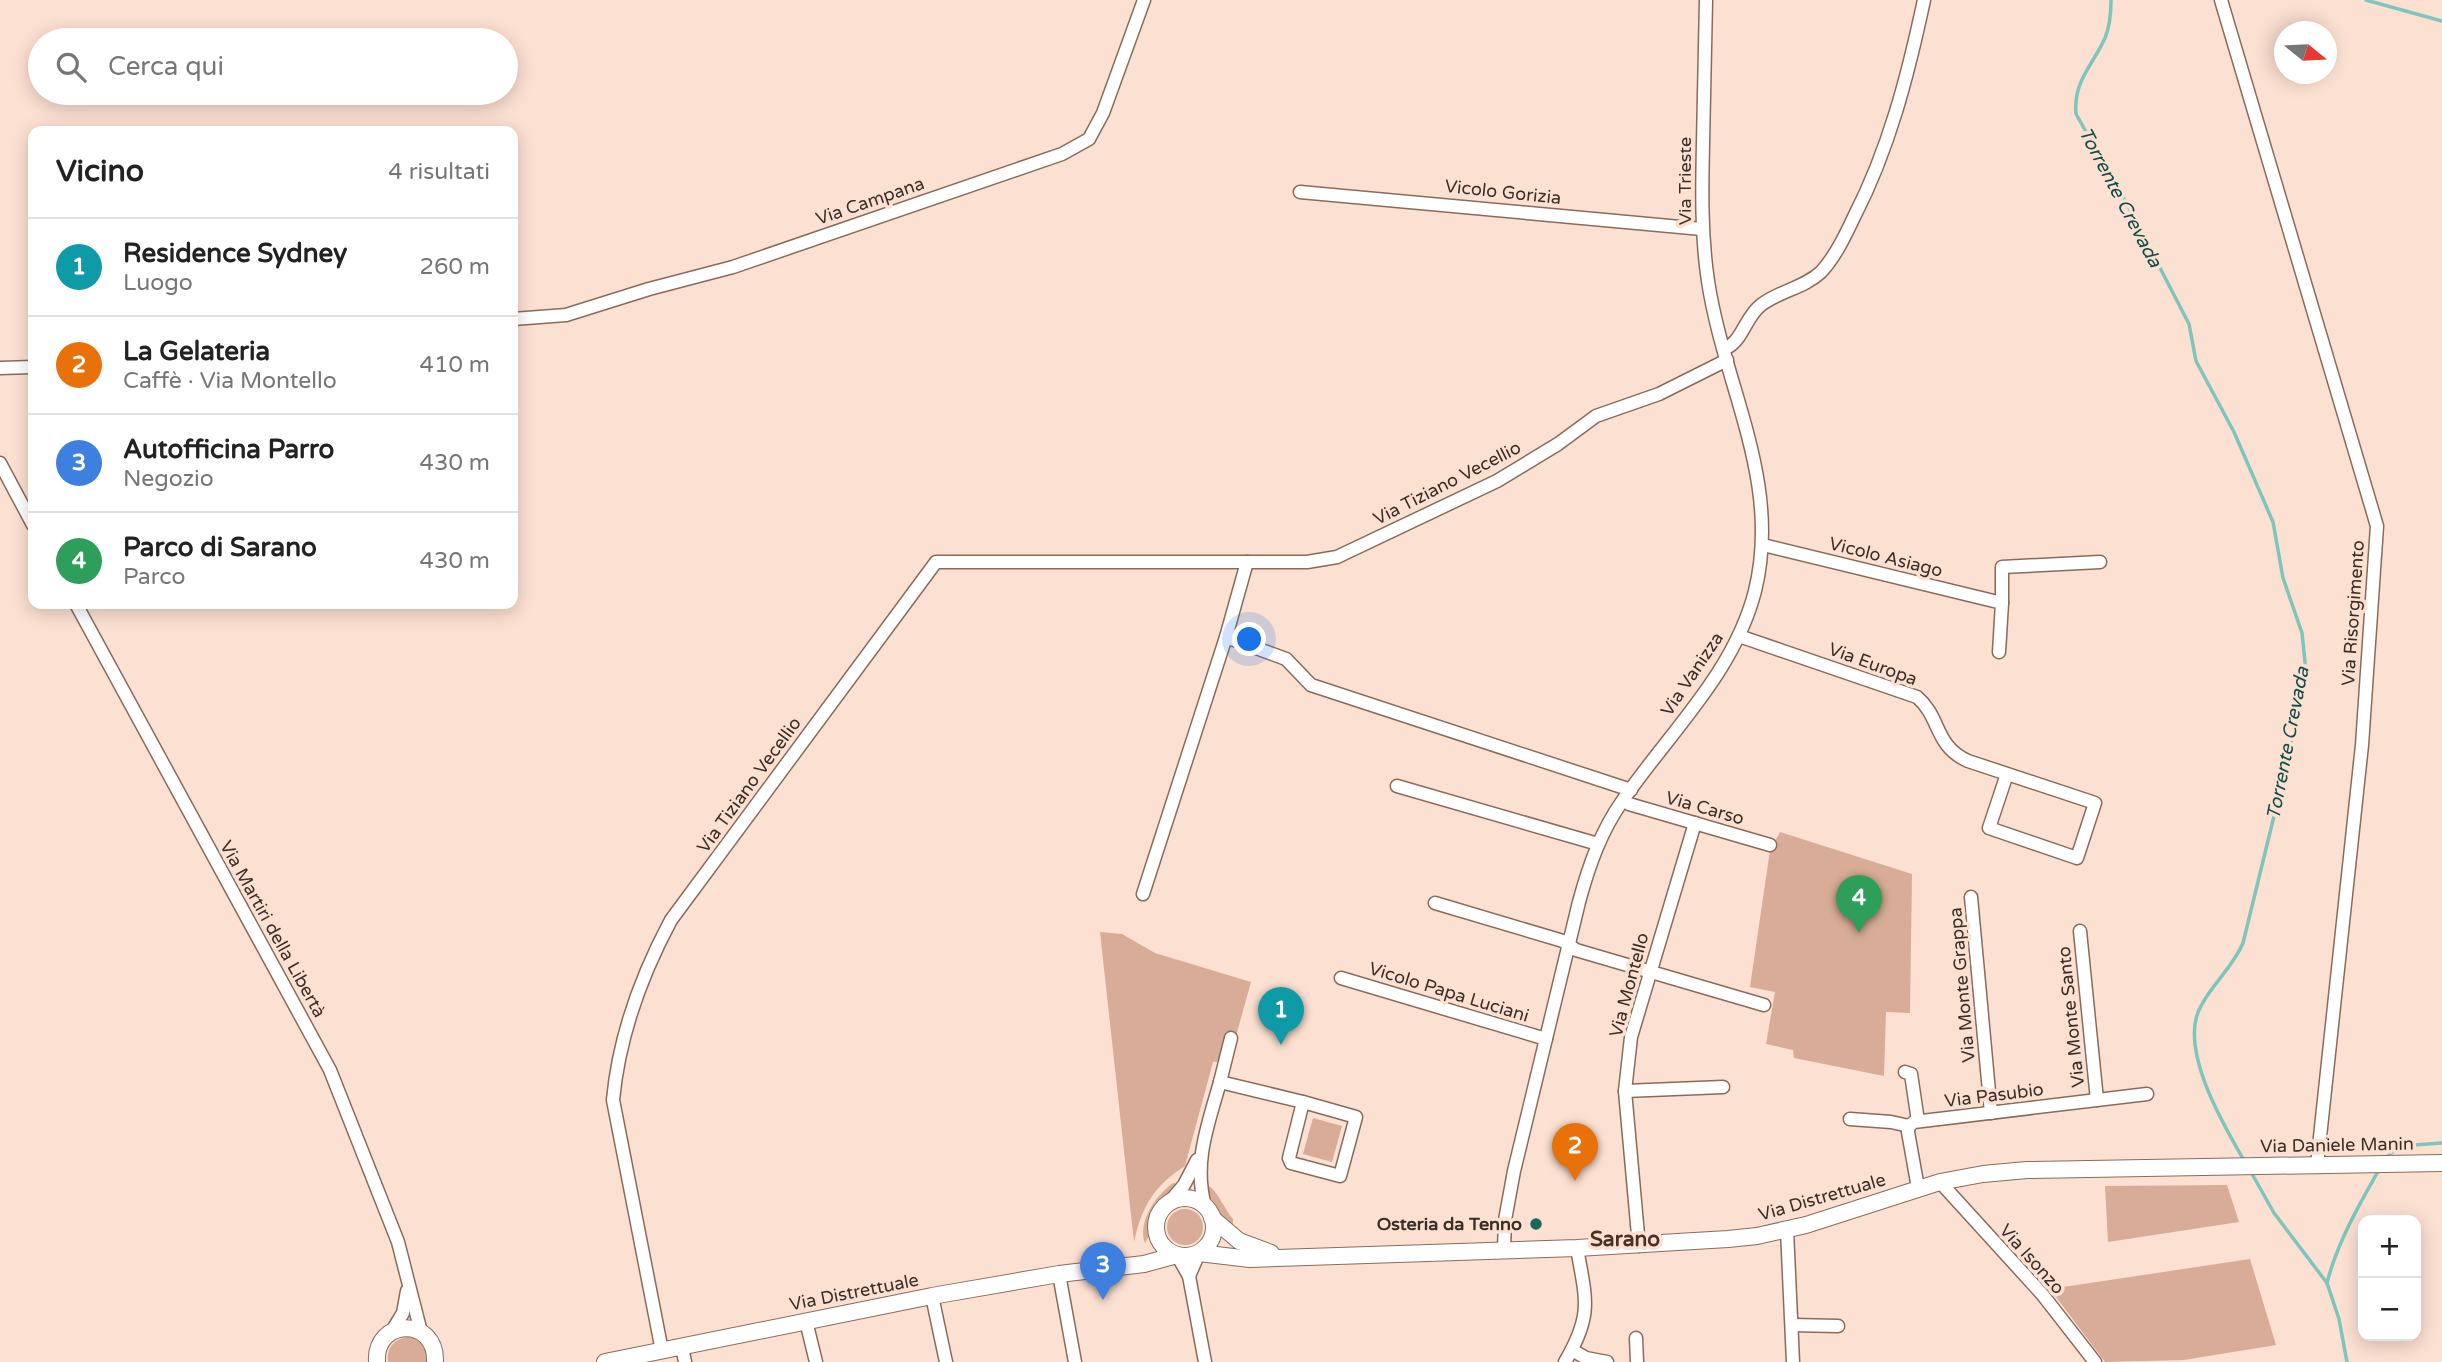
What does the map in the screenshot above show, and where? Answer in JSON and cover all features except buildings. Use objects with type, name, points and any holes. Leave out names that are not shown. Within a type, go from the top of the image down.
[{"type":"main road","name":"Via Daniele Manin","points":[[2232,1167],[2442,1163]]},
{"type":"main road","name":"Via Distrettuale","points":[[1294,1257],[1577,1248],[1728,1239],[1787,1230],[1918,1188],[1983,1174],[2027,1170],[2232,1167]]},
{"type":"main road","points":[[1182,1199],[1198,1202],[1239,1241],[1294,1257],[1250,1259],[1199,1253],[1177,1255],[1162,1244],[1157,1236],[1157,1219],[1167,1205],[1182,1199]]},
{"type":"main road","points":[[1199,1253],[1210,1241],[1214,1226],[1208,1212]]},
{"type":"main road","points":[[1112,1267],[1135,1259],[1147,1250],[1157,1236]]},
{"type":"main road","name":"Via Distrettuale","points":[[605,1362],[662,1351],[684,1354],[806,1321],[1059,1274],[1144,1264],[1177,1255]]},
{"type":"main road","points":[[376,1360],[381,1342],[392,1331],[412,1328],[427,1336],[439,1358]]},
{"type":"street","name":"Via Campana","points":[[518,319],[566,315],[733,267],[1062,154],[1089,139],[1098,122],[1144,0]]},
{"type":"street","name":"Via Trieste","points":[[1706,0],[1702,229],[1710,293],[1726,354]]},
{"type":"street","name":"Via Tiziano Vecellio","points":[[662,1351],[613,1100],[615,1073],[625,1031],[651,958],[671,920],[936,562],[1307,562],[1337,557],[1497,481],[1558,444],[1596,416],[1659,394],[1726,354],[1755,309],[1782,292],[1809,281],[1823,269],[1837,250],[1873,179],[1885,147],[1913,55],[1924,0]]},
{"type":"street","name":"Via Risorgimento","points":[[2221,0],[2377,526],[2362,745],[2316,1165]]},
{"type":"street","name":"Vicolo Gorizia","points":[[1300,192],[1702,229]]},
{"type":"street","name":"Via Vanizza","points":[[1504,1250],[1505,1220],[1514,1171],[1585,879],[1598,844],[1631,790],[1716,676],[1739,636],[1754,594],[1763,545],[1760,484],[1726,354]]},
{"type":"street","points":[[0,368],[28,368]]},
{"type":"street","points":[[0,463],[28,516]]},
{"type":"street","name":"Vicolo Asiago","points":[[1763,545],[2002,603]]},
{"type":"street","points":[[1143,894],[1226,637],[1247,562]]},
{"type":"street","points":[[1999,652],[2002,567],[2100,562]]},
{"type":"street","name":"Via Martiri della Libertà","points":[[79,609],[330,1070],[398,1242],[421,1332]]},
{"type":"street","name":"Via Europa","points":[[1739,636],[1917,697],[1928,708],[1941,737],[1954,754],[2095,803],[2077,858],[1989,828],[2007,774]]},
{"type":"street","points":[[1226,637],[1286,659],[1311,685],[1631,790]]},
{"type":"street","points":[[1397,786],[1598,844]]},
{"type":"street","name":"Via Carso","points":[[1629,804],[1770,845]]},
{"type":"street","name":"Via Montello","points":[[1639,1245],[1625,1091],[1630,1037],[1695,823]]},
{"type":"street","name":"Via Monte Grappa","points":[[1971,897],[1991,1112]]},
{"type":"street","points":[[1436,903],[1563,941],[1576,950],[1764,1005]]},
{"type":"street","name":"Via Monte Santo","points":[[2080,931],[2097,1100]]},
{"type":"street","name":"Vicolo Papa Luciani","points":[[1341,978],[1546,1040]]},
{"type":"street","points":[[1167,1205],[1190,1175],[1201,1151],[1231,1038]]},
{"type":"street","points":[[1905,1072],[1911,1074],[1914,1124],[1908,1132],[1918,1188]]},
{"type":"street","points":[[1220,1083],[1303,1102],[1356,1117],[1340,1176],[1290,1163],[1303,1102]]},
{"type":"street","points":[[1625,1091],[1723,1087]]},
{"type":"street","name":"Via Pasubio","points":[[1850,1119],[1914,1124],[2147,1094]]},
{"type":"street","points":[[1201,1151],[1199,1181],[1208,1212]]},
{"type":"street","name":"Via Isonzo","points":[[1940,1182],[2042,1294],[2095,1362]]},
{"type":"street","points":[[1787,1230],[1793,1362]]},
{"type":"street","points":[[1565,1362],[1584,1320],[1586,1303],[1577,1248]]},
{"type":"street","points":[[1189,1276],[1199,1253]]},
{"type":"street","points":[[1177,1255],[1189,1276],[1205,1362]]},
{"type":"street","points":[[1059,1274],[1075,1362]]},
{"type":"street","points":[[392,1331],[403,1313],[408,1284]]},
{"type":"street","points":[[932,1296],[946,1362]]},
{"type":"street","points":[[806,1321],[816,1362]]},
{"type":"street","points":[[1792,1325],[1838,1326]]},
{"type":"street","points":[[1636,1338],[1637,1362]]},
{"type":"street","points":[[1572,1350],[1586,1358],[1607,1362]]},
{"type":"shaded area","points":[[1780,832],[1912,874],[1910,1013],[1886,1012],[1884,1076],[1794,1058],[1793,1050],[1766,1044],[1775,992],[1750,987],[1770,850]]},
{"type":"shaded area","points":[[1100,932],[1122,934],[1155,953],[1251,982],[1229,1061],[1213,1062],[1185,1166],[1157,1189],[1145,1207],[1134,1242]]},
{"type":"shaded area","points":[[1313,1118],[1342,1126],[1332,1162],[1303,1154]]},
{"type":"shaded area","points":[[1173,1183],[1179,1184],[1156,1212],[1151,1233],[1145,1243],[1143,1235],[1146,1218],[1160,1194]]},
{"type":"shaded area","points":[[2227,1185],[2239,1222],[2108,1242],[2105,1186]]},
{"type":"shaded area","points":[[1205,1186],[1213,1189],[1219,1197],[1233,1219],[1233,1227],[1219,1216]]},
{"type":"shaded area","points":[[1185,1209],[1198,1214],[1203,1227],[1198,1240],[1185,1245],[1172,1240],[1167,1227],[1172,1214]]},
{"type":"shaded area","points":[[2250,1259],[2276,1345],[2184,1360],[2105,1362],[2050,1289]]},
{"type":"shaded area","points":[[408,1337],[423,1345],[426,1362],[388,1362],[388,1352],[392,1345]]},
{"type":"waterway","name":"Torrente Crevada","points":[[2111,0],[2107,33],[2081,83],[2076,114],[2127,204],[2189,324],[2196,361],[2234,432],[2273,522],[2283,578],[2302,633],[2305,662],[2303,680],[2287,763],[2243,943],[2201,1006],[2195,1023],[2195,1043],[2206,1086],[2245,1162]]},
{"type":"waterway","points":[[2366,0],[2442,21]]},
{"type":"waterway","points":[[2386,1158],[2399,1146],[2442,1143]]},
{"type":"waterway","points":[[2327,1283],[2343,1238],[2380,1168]]},
{"type":"waterway","name":"Torrente Crevada","points":[[2251,1172],[2274,1213],[2327,1283],[2339,1319],[2347,1362]]},
{"type":"place","name":"Parco di Sarano","points":[[1859,933]]},
{"type":"place","name":"Residence Sydney","points":[[1281,1045]]},
{"type":"place","name":"La Gelateria","points":[[1575,1181]]},
{"type":"place","name":"Osteria da Tenno","points":[[1536,1224]]},
{"type":"place","name":"Autofficina Parro","points":[[1103,1300]]},
{"type":"district","name":"Sarano","points":[[1625,1239]]}]
